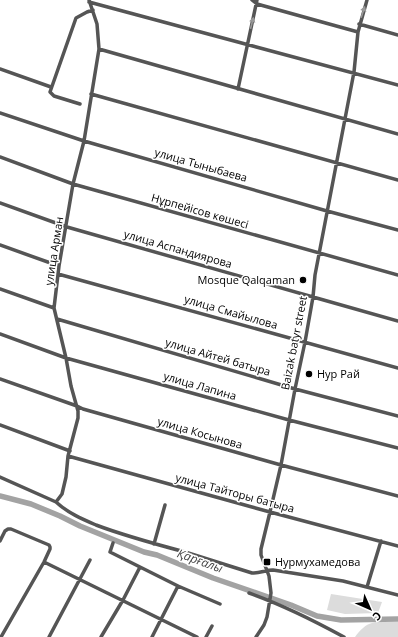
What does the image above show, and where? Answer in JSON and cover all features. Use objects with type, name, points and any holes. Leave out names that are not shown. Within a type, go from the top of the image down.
[{"type":"street","points":[[252,0],[358,32]]},
{"type":"street","name":"Baizak batyr street","points":[[269,600],[271,593],[269,576],[261,555],[261,549],[281,465],[305,342],[315,275],[354,72],[358,32],[367,0]]},
{"type":"street","points":[[89,1],[398,85]]},
{"type":"street","name":"улица Арман","points":[[56,502],[62,494],[66,478],[68,456],[78,418],[77,406],[71,386],[54,308],[59,266],[67,227],[73,184],[84,141],[99,49],[97,24],[89,1]]},
{"type":"street","points":[[238,89],[257,2]]},
{"type":"street","points":[[80,104],[51,94],[50,92],[76,18],[93,10]]},
{"type":"street","points":[[360,24],[398,35]]},
{"type":"street","points":[[99,49],[398,134]]},
{"type":"street","points":[[0,69],[51,87]]},
{"type":"street","points":[[91,94],[398,180]]},
{"type":"street","name":"улица Тыныбаева","points":[[0,113],[84,141],[398,230]]},
{"type":"street","name":"Нұрпейісов көшесі","points":[[0,157],[73,184],[398,275]]},
{"type":"street","name":"улица Аспандиярова","points":[[0,203],[67,227],[398,321]]},
{"type":"street","points":[[0,245],[59,266]]},
{"type":"street","name":"улица Смайылова","points":[[58,274],[398,368]]},
{"type":"street","points":[[0,289],[54,308]]},
{"type":"street","name":"улица Айтей батыра","points":[[57,320],[295,389],[398,416]]},
{"type":"street","name":"улица Лапина","points":[[0,334],[66,358],[289,420],[398,448]]},
{"type":"street","name":"улица Косынова","points":[[0,379],[90,412],[398,496]]},
{"type":"street","points":[[0,425],[70,451]]},
{"type":"street","name":"улица Тайторы батыра","points":[[68,456],[398,546]]},
{"type":"street","points":[[0,477],[56,502],[62,508],[78,517],[125,535],[154,544],[252,573],[273,570],[343,582],[398,595]]},
{"type":"street","points":[[154,544],[165,505]]},
{"type":"street","points":[[1,538],[8,529],[11,529],[50,547],[44,562],[1,637]]},
{"type":"street","points":[[366,587],[381,541]]},
{"type":"street","points":[[113,543],[110,552],[178,586],[220,604]]},
{"type":"street","points":[[49,637],[90,560]]},
{"type":"street","points":[[44,562],[197,637]]},
{"type":"street","points":[[101,637],[123,600],[140,567]]},
{"type":"street","points":[[152,637],[178,586]]},
{"type":"street","points":[[249,593],[307,617],[344,637]]},
{"type":"street","points":[[256,637],[264,625],[267,617],[269,600]]},
{"type":"street","points":[[206,637],[212,626]]},
{"type":"shaded area","points":[[331,594],[382,602],[378,613],[345,614],[327,610]]},
{"type":"shaded area","points":[[377,622],[398,622],[398,637],[355,637],[358,632],[367,625]]},
{"type":"waterway","name":"Қарғалы","points":[[0,496],[31,504],[144,552],[157,555],[213,578],[291,605],[317,616],[341,620],[398,619]]},
{"type":"place","name":"Mosque Qalqaman","points":[[303,280]]},
{"type":"place","name":"Нур Рай","points":[[309,374]]},
{"type":"place","name":"Нурмухамедова","points":[[267,562]]}]
